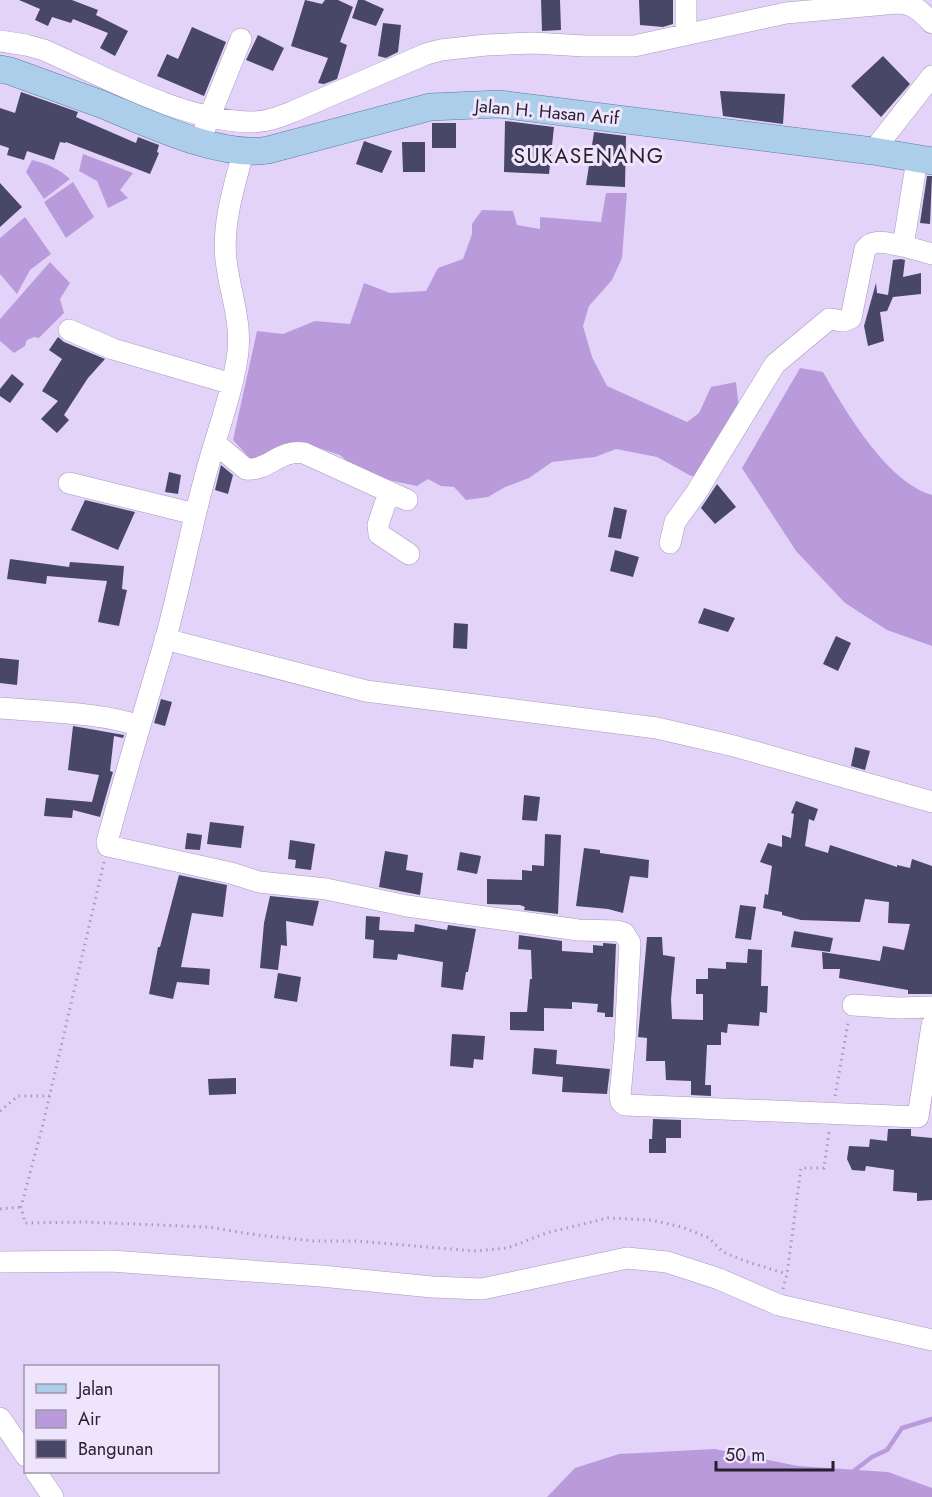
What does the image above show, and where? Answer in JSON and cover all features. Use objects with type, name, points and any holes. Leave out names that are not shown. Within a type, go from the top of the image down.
[{"type":"main road","name":"Jalan H. Hasan Arif","points":[[0,69],[152,126],[205,129],[243,153],[268,150],[430,107],[499,104],[925,160]]},
{"type":"street","points":[[686,0],[686,35]]},
{"type":"street","points":[[0,41],[45,50],[169,105],[205,129],[273,119],[426,54],[441,50],[533,43],[634,46],[786,13],[840,4],[904,3],[917,8],[932,23]]},
{"type":"street","points":[[205,129],[241,39]]},
{"type":"street","points":[[873,152],[932,76]]},
{"type":"street","points":[[243,153],[232,194],[225,237],[226,259],[239,325],[237,359],[224,452],[195,514],[165,639],[107,842],[108,846],[231,873],[260,882],[327,889],[407,906],[578,930],[624,933],[630,943],[620,1096],[621,1102],[625,1105],[918,1117],[932,1025]]},
{"type":"street","points":[[903,246],[925,160]]},
{"type":"street","points":[[670,543],[675,522],[696,493],[775,364],[829,319],[844,321],[851,318],[865,249],[869,243],[875,241],[932,254]]},
{"type":"street","points":[[69,330],[113,349],[232,384]]},
{"type":"street","points":[[224,452],[246,469],[258,469],[281,455],[304,453],[398,496],[378,525],[379,534],[409,554]]},
{"type":"street","points":[[69,483],[195,514]]},
{"type":"street","points":[[165,639],[366,691],[657,728],[734,746],[932,802]]},
{"type":"street","points":[[0,708],[81,716],[139,726]]},
{"type":"street","points":[[853,1005],[898,1008],[932,1007]]},
{"type":"street","points":[[0,1262],[111,1261],[482,1289],[627,1258],[667,1262],[718,1279],[779,1305],[932,1340]]},
{"type":"street","points":[[0,1418],[24,1453]]},
{"type":"street","points":[[37,1473],[53,1497]]},
{"type":"path","points":[[108,846],[96,888],[50,1096],[21,1207],[25,1223],[83,1222],[208,1227],[314,1241],[357,1241],[474,1251],[508,1248],[546,1233],[608,1218],[651,1220],[700,1234],[709,1238],[723,1252],[745,1262],[787,1274]]},
{"type":"path","points":[[779,1305],[787,1274],[801,1168],[824,1168],[846,1027],[853,1005]]},
{"type":"path","points":[[0,1111],[18,1096],[50,1096]]},
{"type":"path","points":[[0,1209],[21,1207]]},
{"type":"water","points":[[83,154],[133,173],[120,190],[128,198],[108,208],[97,181],[79,171]]},
{"type":"water","points":[[32,160],[52,167],[70,179],[44,199],[26,172]]},
{"type":"water","points":[[73,182],[94,217],[66,238],[44,202]]},
{"type":"water","points":[[606,193],[627,193],[622,258],[612,280],[589,306],[583,326],[592,357],[607,386],[687,422],[699,413],[711,387],[736,382],[739,410],[701,476],[691,476],[657,457],[616,449],[595,457],[552,462],[529,478],[505,487],[488,497],[466,500],[454,487],[441,486],[428,479],[417,486],[378,478],[355,468],[340,455],[313,446],[256,465],[233,440],[257,331],[283,334],[315,321],[350,324],[364,283],[390,293],[426,291],[438,268],[463,259],[472,234],[472,224],[482,210],[513,211],[517,225],[540,229],[540,217],[601,222]]},
{"type":"water","points":[[25,217],[51,254],[30,270],[17,294],[0,274],[0,238]]},
{"type":"water","points":[[50,262],[70,283],[60,299],[64,313],[39,338],[34,337],[27,340],[25,346],[14,353],[0,341],[0,319]]},
{"type":"water","points":[[800,368],[823,372],[869,444],[884,461],[915,488],[932,495],[932,646],[887,630],[845,603],[796,551],[742,468]]},
{"type":"water","points":[[715,1449],[798,1466],[888,1472],[932,1488],[932,1497],[547,1497],[575,1468],[619,1454]]},
{"type":"building","points":[[19,0],[72,0],[98,10],[96,15],[128,31],[115,56],[100,48],[108,33],[73,19],[71,23],[52,17],[48,26],[35,20],[40,9]]},
{"type":"building","points":[[305,0],[322,4],[325,0],[338,0],[353,7],[340,42],[347,45],[337,79],[324,84],[318,83],[328,58],[291,46]]},
{"type":"building","points":[[358,0],[364,0],[384,9],[376,26],[352,18]]},
{"type":"building","points":[[541,0],[560,0],[561,30],[542,31]]},
{"type":"building","points":[[639,0],[673,0],[673,24],[663,27],[640,25]]},
{"type":"building","points":[[383,23],[401,25],[398,52],[386,58],[378,56]]},
{"type":"building","points":[[192,27],[226,42],[204,96],[157,76],[167,54],[178,59]]},
{"type":"building","points":[[258,35],[284,48],[273,71],[246,60]]},
{"type":"building","points":[[883,56],[910,84],[881,117],[851,86]]},
{"type":"building","points":[[720,91],[785,94],[783,124],[723,116]]},
{"type":"building","points":[[21,92],[78,112],[76,117],[136,143],[138,137],[159,145],[157,152],[159,153],[150,174],[66,142],[60,142],[54,160],[27,151],[24,160],[7,155],[9,148],[0,145],[0,108],[15,113]]},
{"type":"building","points":[[505,121],[554,127],[549,174],[504,172]]},
{"type":"building","points":[[432,123],[456,123],[456,148],[432,148]]},
{"type":"building","points":[[594,132],[626,136],[625,187],[586,185]]},
{"type":"building","points":[[364,141],[392,151],[382,173],[356,164]]},
{"type":"building","points":[[402,142],[425,142],[425,172],[403,172]]},
{"type":"building","points":[[927,176],[932,176],[930,224],[920,223]]},
{"type":"building","points":[[0,183],[22,207],[0,227]]},
{"type":"building","points":[[893,260],[905,260],[903,277],[921,273],[921,294],[893,297],[887,311],[880,312],[884,341],[868,346],[864,326],[876,283],[877,293],[888,295]]},
{"type":"building","points":[[58,337],[64,342],[105,359],[88,378],[64,415],[69,420],[57,433],[41,419],[58,401],[42,391],[62,359],[49,350]]},
{"type":"building","points":[[12,374],[24,384],[10,403],[0,396],[0,389]]},
{"type":"building","points":[[221,465],[233,475],[228,494],[215,490]]},
{"type":"building","points":[[169,472],[181,475],[178,494],[165,492]]},
{"type":"building","points":[[717,484],[736,507],[715,524],[701,508]]},
{"type":"building","points":[[85,500],[135,512],[118,550],[71,530]]},
{"type":"building","points":[[614,507],[627,510],[621,539],[608,537]]},
{"type":"building","points":[[615,550],[639,557],[633,577],[610,571]]},
{"type":"building","points":[[10,559],[69,567],[70,562],[124,566],[122,589],[127,590],[119,626],[98,622],[107,581],[47,576],[46,584],[7,579]]},
{"type":"building","points":[[704,608],[735,618],[728,632],[698,623]]},
{"type":"building","points":[[454,623],[468,624],[467,649],[453,648]]},
{"type":"building","points":[[836,636],[851,643],[838,671],[823,664]]},
{"type":"building","points":[[0,658],[19,660],[17,685],[0,683]]},
{"type":"building","points":[[161,699],[172,702],[165,726],[154,723]]},
{"type":"building","points":[[73,726],[124,735],[123,738],[114,736],[110,771],[113,772],[100,817],[73,810],[72,818],[44,816],[46,798],[92,802],[99,775],[68,770]]},
{"type":"building","points":[[855,747],[870,751],[865,770],[851,766]]},
{"type":"building","points":[[524,795],[540,797],[537,821],[522,820]]},
{"type":"building","points":[[796,801],[818,809],[814,821],[809,819],[805,846],[828,853],[830,845],[897,867],[897,865],[910,868],[912,859],[932,866],[932,994],[908,994],[908,990],[839,978],[840,969],[823,969],[822,952],[880,961],[883,946],[904,950],[910,924],[888,923],[889,902],[865,899],[860,922],[801,920],[782,915],[782,912],[763,908],[765,894],[768,895],[772,866],[760,862],[768,843],[782,847],[782,835],[791,838],[794,814],[791,813]]},
{"type":"building","points":[[210,822],[244,826],[241,848],[207,844]]},
{"type":"building","points":[[187,833],[202,835],[200,850],[185,849]]},
{"type":"building","points":[[545,834],[561,835],[558,914],[524,910],[525,907],[520,905],[487,904],[487,879],[522,880],[522,870],[532,871],[532,865],[544,866]]},
{"type":"building","points":[[290,840],[315,844],[311,870],[295,868],[296,860],[288,859]]},
{"type":"building","points":[[584,848],[600,850],[600,853],[649,860],[648,878],[630,876],[623,913],[576,906]]},
{"type":"building","points":[[385,851],[408,855],[406,870],[423,873],[420,895],[379,887]]},
{"type":"building","points":[[460,852],[481,856],[477,874],[457,870]]},
{"type":"building","points":[[179,875],[227,885],[223,917],[192,913],[181,967],[210,969],[209,985],[177,982],[173,999],[149,994],[158,947],[160,947]]},
{"type":"building","points":[[270,896],[319,901],[313,926],[286,921],[287,946],[281,945],[278,970],[260,968],[264,923]]},
{"type":"building","points":[[740,905],[756,907],[751,940],[735,938]]},
{"type":"building","points":[[366,916],[380,917],[379,930],[414,932],[415,924],[447,930],[448,925],[476,929],[463,990],[441,987],[443,962],[398,954],[397,960],[373,958],[374,940],[365,939]]},
{"type":"building","points":[[794,931],[833,938],[830,952],[791,947]]},
{"type":"building","points":[[519,935],[562,941],[562,951],[593,953],[593,945],[616,944],[613,1017],[605,1017],[605,1013],[597,1012],[598,1004],[572,1002],[572,1009],[544,1008],[544,1031],[510,1030],[510,1012],[527,1012],[530,979],[532,979],[531,950],[518,949]]},
{"type":"building","points":[[647,937],[662,937],[663,955],[675,957],[671,999],[672,1019],[703,1020],[703,994],[696,994],[696,979],[708,979],[708,968],[726,969],[726,962],[747,963],[748,949],[762,950],[761,986],[768,986],[767,1013],[760,1012],[759,1026],[728,1024],[727,1033],[721,1032],[721,1045],[707,1045],[705,1085],[711,1085],[711,1096],[691,1095],[691,1081],[666,1080],[665,1061],[646,1061],[647,1038],[638,1037]]},
{"type":"building","points":[[278,973],[301,977],[297,1002],[274,998]]},
{"type":"building","points":[[452,1034],[485,1036],[483,1060],[474,1059],[473,1068],[450,1066]]},
{"type":"building","points":[[534,1048],[557,1050],[556,1064],[610,1069],[607,1094],[562,1092],[563,1077],[532,1074]]},
{"type":"building","points":[[236,1078],[236,1094],[209,1095],[208,1079]]},
{"type":"building","points":[[653,1119],[681,1120],[681,1138],[666,1138],[666,1153],[649,1153]]},
{"type":"building","points":[[888,1129],[911,1129],[911,1136],[932,1138],[932,1200],[917,1201],[917,1193],[893,1191],[894,1170],[866,1166],[865,1171],[852,1170],[847,1159],[849,1146],[869,1147],[870,1139],[887,1141]]},
{"type":"waterway","points":[[855,1470],[872,1457],[887,1450],[902,1428],[932,1419]]},
{"type":"district","name":"SUKASENANG","points":[[589,156]]}]
